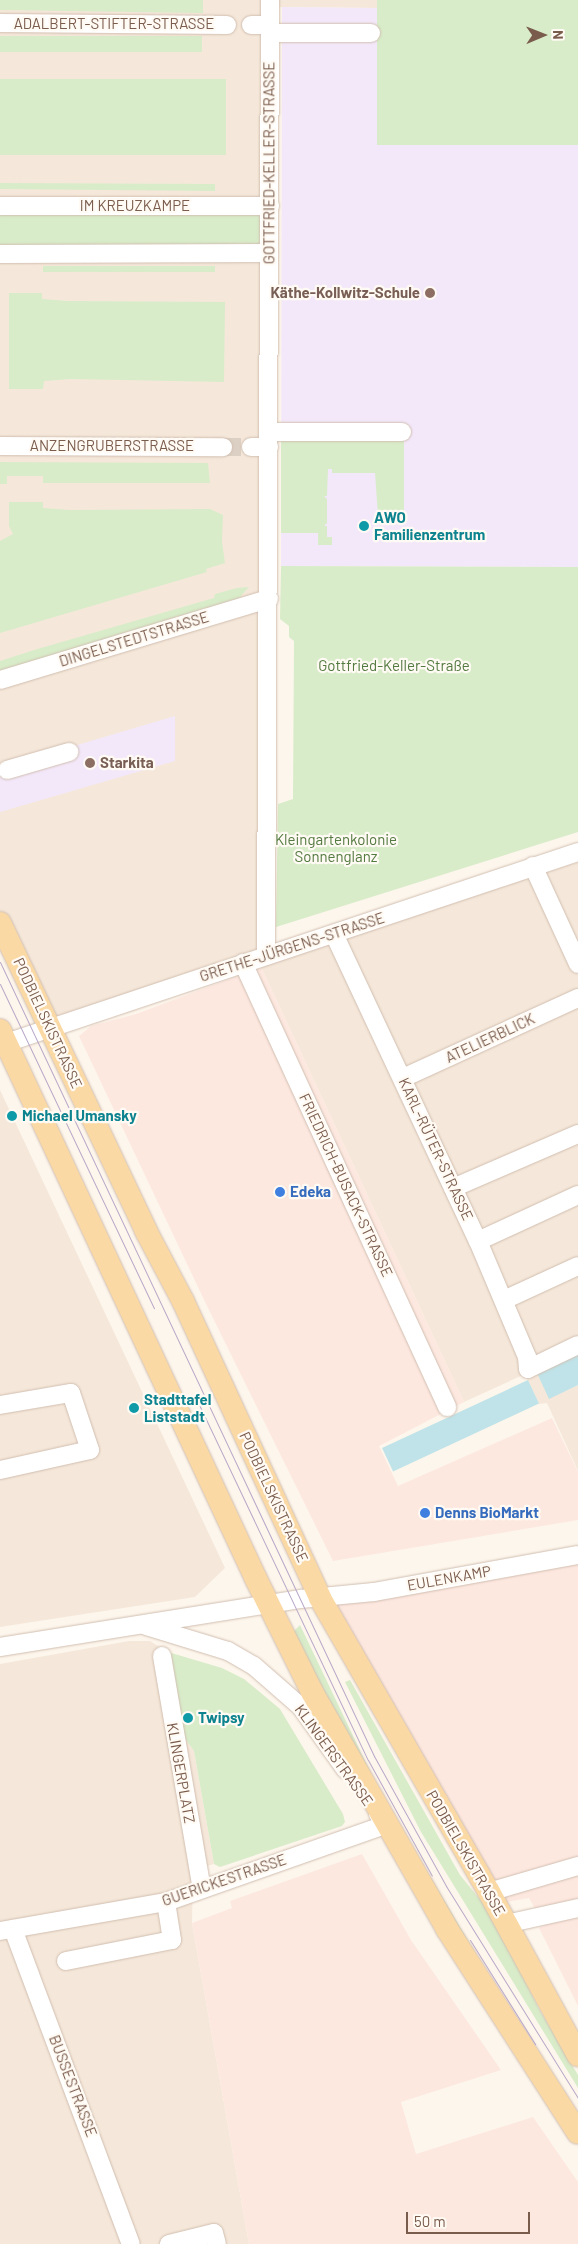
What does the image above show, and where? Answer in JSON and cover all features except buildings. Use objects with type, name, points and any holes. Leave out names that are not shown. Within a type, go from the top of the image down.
[{"type":"main road","name":"PODBIELSKISTRASSE","points":[[0,923],[146,1231],[183,1301],[320,1598],[489,1892],[578,2055]]},
{"type":"main road","points":[[3,1037],[269,1605],[385,1824],[448,1932],[578,2134]]},
{"type":"street","name":"GOTTFRIED-KELLER-STRASSE","points":[[266,956],[269,693],[270,0]]},
{"type":"street","name":"ADALBERT-STIFTER-STRASSE","points":[[0,24],[227,25]]},
{"type":"street","points":[[251,25],[270,29],[371,33]]},
{"type":"street","name":"IM KREUZKAMPE","points":[[0,206],[270,206]]},
{"type":"street","points":[[0,254],[269,253]]},
{"type":"street","points":[[251,447],[269,440],[402,432]]},
{"type":"street","name":"ANZENGRUBERSTRASSE","points":[[0,446],[224,447]]},
{"type":"street","name":"DINGELSTEDTSTRASSE","points":[[0,680],[269,598]]},
{"type":"street","points":[[7,770],[69,752]]},
{"type":"street","name":"GRETHE-JÜRGENS-STRASSE","points":[[3,1037],[49,1026],[334,934],[578,852]]},
{"type":"street","points":[[533,866],[578,964]]},
{"type":"street","name":"KARL-RÜTER-STRASSE","points":[[334,934],[478,1241],[527,1357],[528,1369],[578,1346]]},
{"type":"street","name":"FRIEDRICH-BUSACK-STRASSE","points":[[243,963],[447,1406]]},
{"type":"street","name":"ATELIERBLICK","points":[[403,1078],[578,998]]},
{"type":"street","points":[[453,1188],[578,1134]]},
{"type":"street","points":[[478,1241],[578,1195]]},
{"type":"street","points":[[504,1300],[578,1266]]},
{"type":"street","points":[[0,1405],[71,1393],[90,1450],[0,1470]]},
{"type":"street","name":"EULENKAMP","points":[[320,1598],[374,1592],[578,1556]]},
{"type":"street","name":"KLINGERSTRASSE","points":[[0,1648],[119,1627],[146,1626],[320,1598]]},
{"type":"street","name":"KLINGERSTRASSE","points":[[146,1626],[228,1651],[278,1684],[301,1707],[385,1824]]},
{"type":"street","name":"KLINGERPLATZ","points":[[162,1656],[202,1889]]},
{"type":"street","name":"GUERICKESTRASSE","points":[[7,1930],[166,1902],[385,1824]]},
{"type":"street","points":[[489,1892],[578,1866]]},
{"type":"street","points":[[66,1961],[172,1940],[166,1902]]},
{"type":"street","points":[[506,1924],[578,1908]]},
{"type":"street","name":"BUSSESTRASSE","points":[[7,1930],[131,2244]]},
{"type":"street","points":[[169,2244],[214,2233],[217,2244]]},
{"type":"shaded area","points":[[0,0],[377,0],[377,8],[270,7],[266,956],[49,1026],[0,923]]},
{"type":"shaded area","name":"Käthe-Kollwitz-Schule","points":[[282,7],[377,8],[378,145],[578,145],[578,567],[281,566]]},
{"type":"shaded area","name":"Starkita","points":[[175,716],[175,761],[0,812],[0,768]]},
{"type":"shaded area","points":[[578,862],[578,1354],[549,1398],[578,1385],[578,1471],[547,1403],[539,1404],[525,1374],[464,1402],[261,967]]},
{"type":"shaded area","points":[[261,967],[464,1402],[379,1446],[398,1486],[552,1418],[578,1472],[578,1520],[333,1561],[206,1304],[79,1036],[91,1026],[136,1014]]},
{"type":"shaded area","points":[[0,1090],[225,1568],[195,1597],[0,1627]]},
{"type":"shaded area","points":[[578,1555],[578,2006],[539,1928],[544,1925],[529,1898],[496,1904],[320,1598]]},
{"type":"shaded area","points":[[129,1641],[150,1641],[168,1652],[183,1736],[194,1751],[214,1864],[193,1870],[192,1923],[249,2244],[0,2244],[0,1664]]},
{"type":"shaded area","points":[[362,1854],[411,1940],[501,2070],[401,2102],[416,2154],[533,2117],[578,2182],[578,2244],[249,2244],[192,1923],[232,1908],[230,1901]]},
{"type":"green space","points":[[0,0],[203,0],[203,13],[0,10]]},
{"type":"green space","points":[[377,0],[578,0],[578,145],[377,145]]},
{"type":"green space","points":[[0,36],[202,36],[202,52],[0,52]]},
{"type":"green space","points":[[0,79],[226,79],[226,155],[0,155]]},
{"type":"green space","points":[[0,183],[215,184],[215,191],[0,189]]},
{"type":"green space","points":[[0,206],[270,206],[270,254],[0,254]]},
{"type":"green space","points":[[43,266],[215,266],[215,272],[43,272]]},
{"type":"green space","points":[[9,293],[42,293],[42,299],[68,301],[225,302],[224,382],[70,379],[44,381],[43,389],[9,389]]},
{"type":"green space","points":[[281,439],[404,439],[404,516],[378,516],[375,473],[332,473],[332,469],[328,469],[327,496],[324,496],[327,499],[327,523],[324,526],[327,526],[327,537],[332,537],[332,545],[318,545],[318,533],[281,533]]},
{"type":"green space","points":[[0,462],[208,463],[210,483],[43,483],[43,476],[7,476],[7,484],[0,484]]},
{"type":"green space","points":[[9,502],[43,502],[43,508],[70,510],[210,509],[223,515],[222,542],[225,563],[206,569],[207,572],[0,633],[0,541],[13,534],[9,526]]},
{"type":"green space","name":"Gottfried-Keller-Straße","points":[[281,566],[578,567],[578,832],[276,927],[278,804],[293,799],[294,641],[289,637],[289,626],[280,619]]},
{"type":"green space","points":[[249,587],[239,598],[0,671],[0,661],[214,598],[215,594]]},
{"type":"green space","points":[[300,1625],[379,1790],[495,1986],[404,1843],[293,1632]]},
{"type":"green space","points":[[168,1652],[222,1668],[244,1679],[280,1709],[343,1814],[345,1822],[342,1826],[220,1867],[214,1864],[194,1751],[183,1736]]},
{"type":"green space","points":[[350,1680],[460,1875],[491,1913],[539,2009],[578,2075],[578,2088],[421,1832],[345,1682]]},
{"type":"water","points":[[578,1354],[578,1385],[549,1399],[537,1373]]},
{"type":"water","points":[[528,1380],[539,1404],[393,1472],[382,1448]]},
{"type":"tunnel","points":[[223,447],[251,447]]},
{"type":"tram line","points":[[0,962],[374,1756],[446,1886],[578,2098]]},
{"type":"tram line","points":[[0,984],[154,1308]]},
{"type":"tram line","points":[[194,1394],[368,1760],[432,1876]]},
{"type":"tram line","points":[[470,1940],[535,2044]]},
{"type":"place","name":"Käthe-Kollwitz-Schule","points":[[430,293]]},
{"type":"place","name":"AWO Familienzentrum","points":[[364,526]]},
{"type":"place","name":"Starkita","points":[[90,763]]},
{"type":"place","name":"Michael Umansky","points":[[12,1116]]},
{"type":"place","name":"Edeka","points":[[280,1192]]},
{"type":"place","name":"Stadttafel Liststadt","points":[[134,1408]]},
{"type":"place","name":"Denns BioMarkt","points":[[425,1513]]},
{"type":"place","name":"Twipsy","points":[[188,1718]]},
{"type":"park label","name":"Kleingartenkolonie Sonnenglanz","points":[[336,848]]}]
